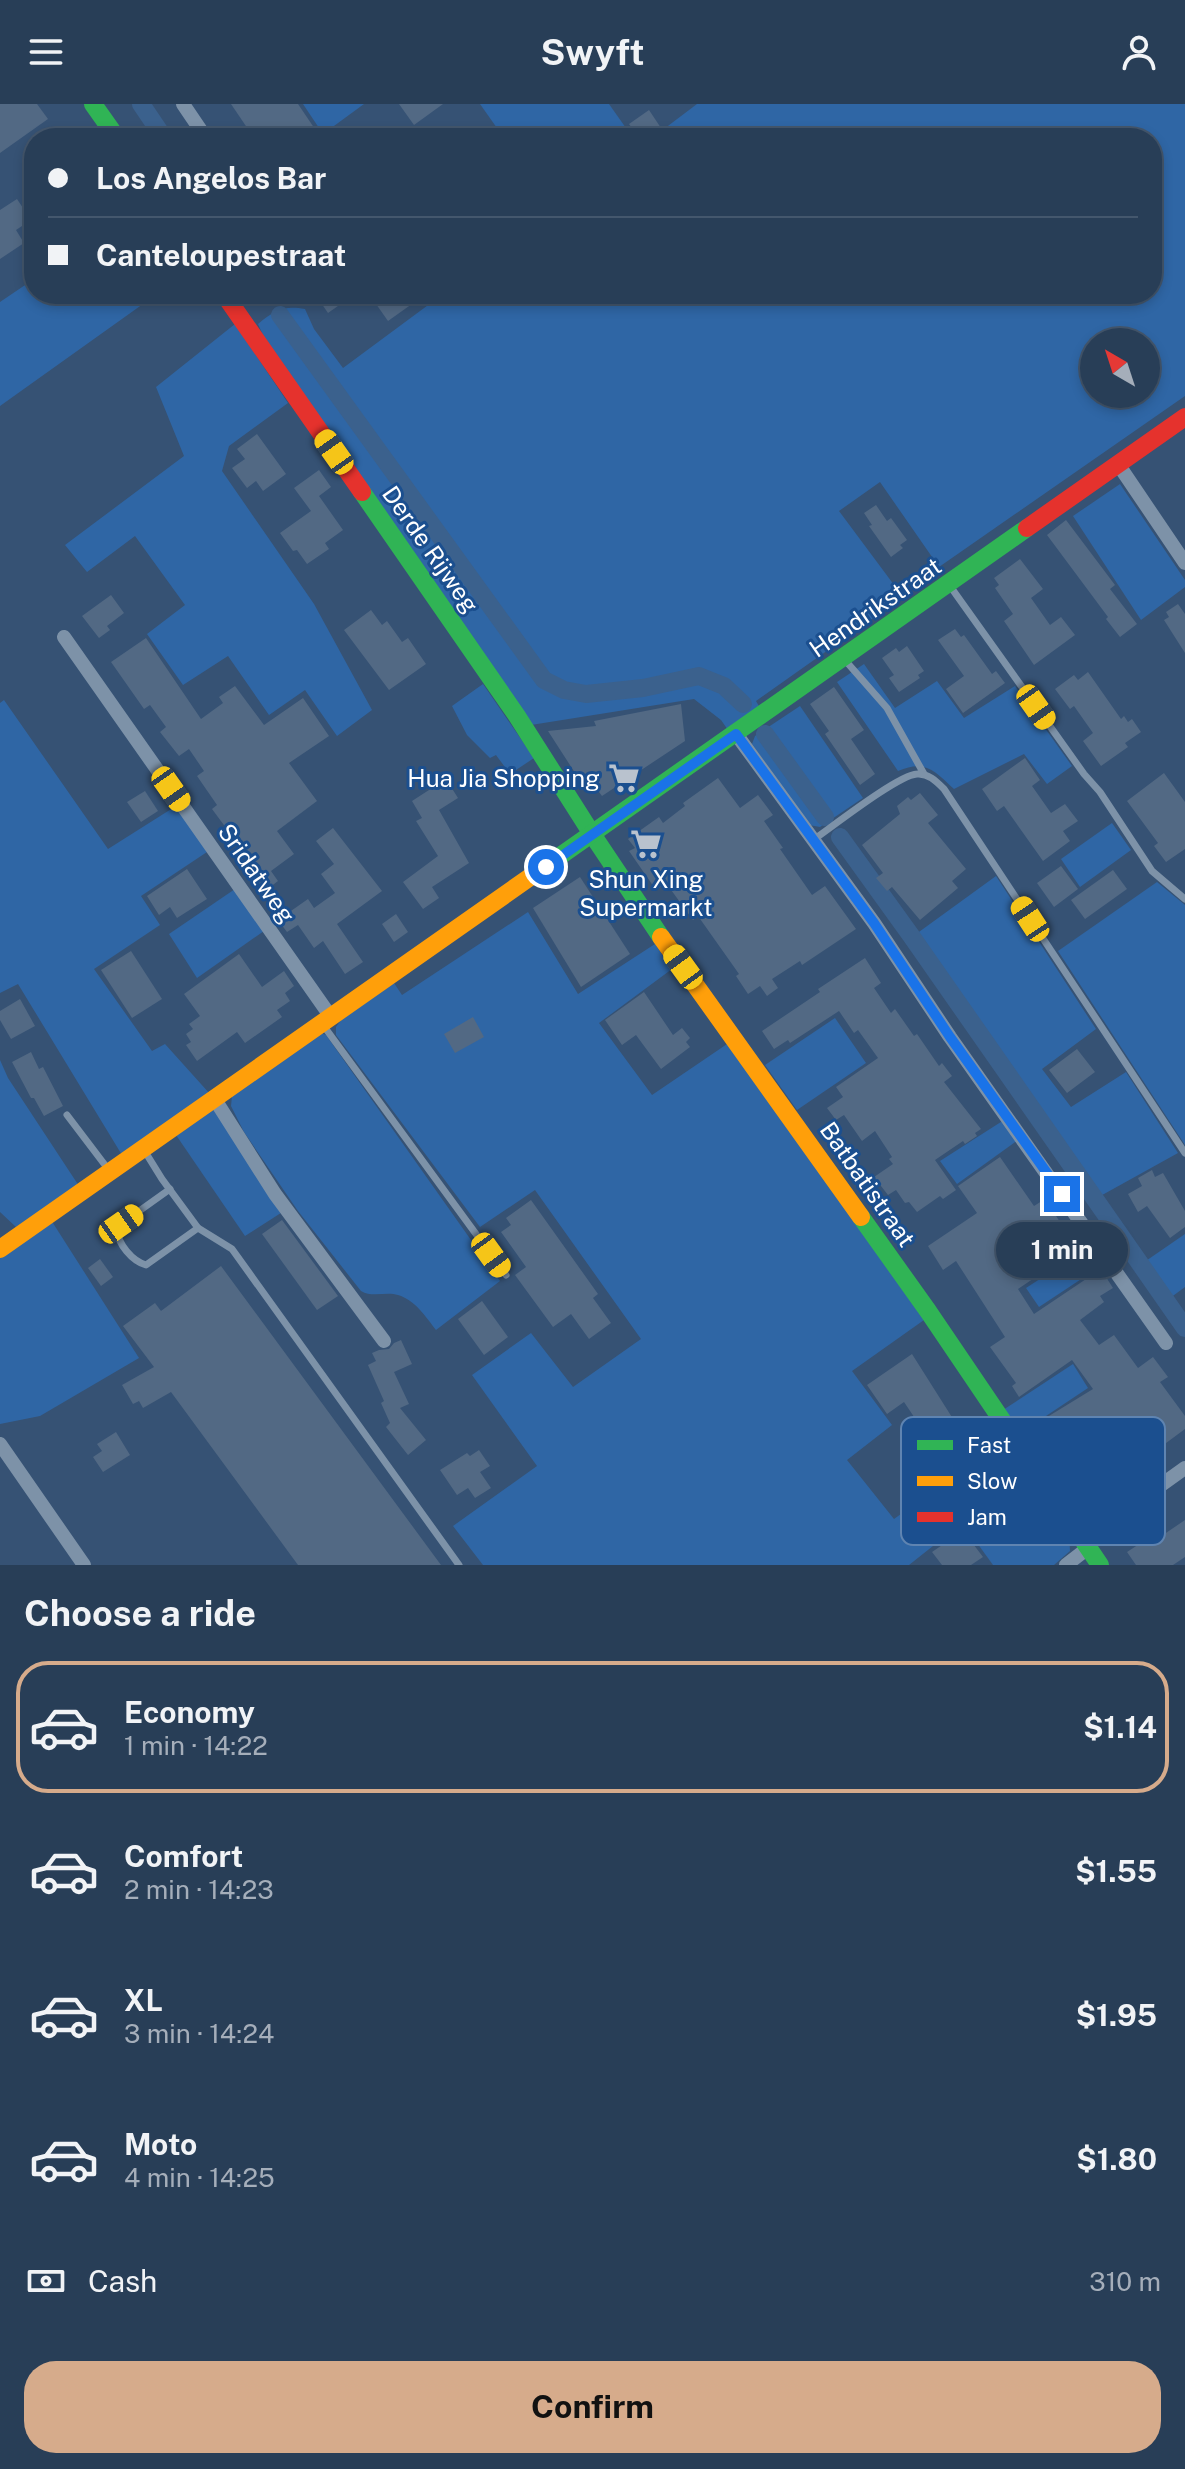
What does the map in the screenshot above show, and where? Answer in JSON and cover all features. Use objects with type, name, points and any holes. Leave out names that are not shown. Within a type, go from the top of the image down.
[{"type":"street","points":[[93,104],[110,128]]},
{"type":"street","points":[[183,104],[199,128]]},
{"type":"street","name":"Derde Rijweg","points":[[231,304],[499,689],[592,834]]},
{"type":"street","name":"Hendrikstraat","points":[[2,1244],[327,1020],[1185,417]]},
{"type":"street","points":[[1118,464],[1185,563]]},
{"type":"street","name":"Sridatweg","points":[[64,637],[327,1020]]},
{"type":"street","points":[[736,734],[874,923],[950,1037],[1166,1343]]},
{"type":"street","name":"Batbatistraat","points":[[592,834],[1000,1417]]},
{"type":"street","points":[[214,1098],[275,1194],[384,1341]]},
{"type":"street","points":[[0,1444],[84,1565]]},
{"type":"street","points":[[1165,1483],[1185,1468]]},
{"type":"street","points":[[1066,1565],[1085,1545]]},
{"type":"street","name":"Batbatistraat","points":[[1087,1545],[1100,1565]]},
{"type":"lane","points":[[949,585],[1100,792],[1152,871],[1185,899]]},
{"type":"lane","points":[[843,658],[887,708],[924,774]]},
{"type":"lane","points":[[813,840],[899,780],[909,775],[924,774],[933,778],[944,789],[1185,1153]]},
{"type":"lane","points":[[327,1020],[506,1275]]},
{"type":"lane","points":[[67,1115],[110,1171]]},
{"type":"lane","points":[[143,1148],[198,1228],[232,1249],[459,1565]]},
{"type":"lane","points":[[170,1189],[121,1224],[117,1230],[118,1240],[139,1263],[146,1265],[198,1228]]},
{"type":"shaded area","points":[[303,104],[364,104],[331,128],[319,128]]},
{"type":"shaded area","points":[[480,104],[609,104],[626,128],[497,128]]},
{"type":"shaded area","points":[[697,104],[1185,104],[1185,396],[939,567],[880,482],[839,511],[903,597],[756,701],[760,708],[728,730],[721,720],[694,699],[531,725],[258,324],[286,308],[305,309],[314,329],[343,368],[429,304],[1162,304],[1162,128],[665,128]]},
{"type":"shaded area","points":[[24,286],[24,304],[143,304],[0,406],[0,302]]},
{"type":"shaded area","points":[[235,324],[288,403],[229,446],[222,471],[314,604],[372,710],[337,736],[305,690],[269,715],[228,656],[183,685],[147,634],[185,605],[135,536],[87,572],[65,545],[184,456],[156,387]]},
{"type":"shaded area","points":[[1120,484],[1185,580],[1185,587],[1141,620],[1073,516]]},
{"type":"shaded area","points":[[864,664],[895,708],[937,681],[964,718],[1015,686],[1072,766],[1047,784],[1024,754],[954,789],[935,772],[923,767],[898,771],[837,682]]},
{"type":"shaded area","points":[[483,684],[534,758],[510,774],[496,755],[490,758],[467,735],[452,706]]},
{"type":"shaded area","points":[[4,700],[108,849],[176,806],[207,852],[141,896],[160,925],[94,969],[152,1051],[165,1044],[210,1094],[122,1155],[18,984],[0,993],[0,703]]},
{"type":"shaded area","points":[[800,706],[863,798],[820,827],[809,825],[752,744],[755,736]]},
{"type":"shaded area","points":[[1112,823],[1131,850],[1080,887],[1061,859]]},
{"type":"shaded area","points":[[996,876],[1096,1029],[1042,1069],[1071,1107],[1126,1072],[1178,1153],[1095,1199],[912,937]]},
{"type":"shaded area","points":[[1157,882],[1185,905],[1185,1145],[1058,951]]},
{"type":"shaded area","points":[[235,889],[264,931],[197,978],[169,934]]},
{"type":"shaded area","points":[[528,912],[578,994],[655,944],[672,969],[599,1023],[652,1095],[730,1042],[924,1320],[852,1371],[892,1425],[847,1460],[894,1519],[901,1514],[901,1545],[933,1546],[909,1565],[483,1565],[453,1526],[537,1466],[472,1375],[531,1333],[573,1387],[641,1339],[535,1190],[480,1227],[336,1035],[336,1027],[341,1020],[394,983],[402,995]]},
{"type":"shaded area","points":[[835,1018],[866,1063],[797,1110],[765,1065]]},
{"type":"shaded area","points":[[321,1033],[326,1035],[500,1281],[436,1330],[420,1310],[404,1297],[361,1291],[298,1211],[244,1132],[231,1106],[232,1096]]},
{"type":"shaded area","points":[[0,1060],[8,1078],[79,1186],[16,1227],[0,1212]]},
{"type":"shaded area","points":[[216,1107],[284,1211],[245,1236],[176,1135]]},
{"type":"shaded area","points":[[1004,1120],[1018,1140],[957,1184],[940,1161]]},
{"type":"shaded area","points":[[51,1220],[139,1358],[40,1416],[0,1424],[0,1257]]},
{"type":"shaded area","points":[[1185,1234],[1185,1287],[1166,1301],[1140,1265]]},
{"type":"shaded area","points":[[1089,1247],[1101,1266],[1039,1307],[1026,1288]]},
{"type":"shaded area","points":[[1073,1364],[1088,1388],[1044,1417],[1008,1417],[1003,1410]]},
{"type":"shaded area","points":[[979,1545],[1070,1545],[1070,1551],[1054,1565],[993,1565]]},
{"type":"building","points":[[0,104],[37,104],[48,119],[35,128],[24,128],[24,136],[0,153]]},
{"type":"building","points":[[231,104],[298,104],[314,128],[247,128]]},
{"type":"building","points":[[399,104],[443,104],[414,125]]},
{"type":"building","points":[[649,110],[661,128],[632,128],[629,124]]},
{"type":"building","points":[[17,199],[24,210],[24,225],[16,230],[24,243],[0,259],[0,210]]},
{"type":"building","points":[[322,304],[341,304],[328,313]]},
{"type":"building","points":[[376,304],[412,304],[388,321]]},
{"type":"building","points":[[257,434],[286,474],[263,491],[256,481],[247,488],[232,468],[245,459],[237,449]]},
{"type":"building","points":[[319,470],[331,487],[319,496],[343,530],[325,543],[329,549],[307,564],[280,533],[311,511],[294,488]]},
{"type":"building","points":[[876,505],[887,521],[891,518],[907,540],[900,545],[903,548],[891,557],[869,526],[872,525],[864,513]]},
{"type":"building","points":[[1066,520],[1115,585],[1110,589],[1137,624],[1120,637],[1047,535]]},
{"type":"building","points":[[1020,559],[1043,589],[1031,598],[1050,625],[1061,617],[1075,635],[1034,665],[1004,621],[1013,614],[995,588],[999,585],[994,578]]},
{"type":"building","points":[[111,595],[124,613],[107,626],[110,630],[99,638],[82,616]]},
{"type":"building","points":[[1178,604],[1185,614],[1185,653],[1164,620],[1169,617],[1166,612]]},
{"type":"building","points":[[371,610],[382,625],[387,621],[402,642],[408,638],[426,664],[389,690],[344,630]]},
{"type":"building","points":[[955,629],[961,637],[964,635],[992,674],[996,671],[1005,683],[963,713],[946,689],[964,676],[938,640]]},
{"type":"building","points":[[146,638],[201,719],[223,703],[219,697],[235,686],[264,725],[303,698],[329,736],[289,763],[317,801],[277,831],[294,854],[271,871],[278,881],[265,891],[250,871],[255,867],[212,809],[217,805],[197,776],[204,771],[189,749],[179,756],[160,732],[166,727],[150,705],[144,709],[111,662]]},
{"type":"building","points":[[907,646],[924,671],[918,675],[920,678],[899,692],[889,678],[894,675],[882,658],[896,648],[899,652]]},
{"type":"building","points":[[1088,672],[1121,719],[1124,716],[1128,722],[1132,719],[1141,732],[1125,743],[1128,747],[1101,766],[1083,741],[1093,733],[1074,706],[1070,709],[1055,689],[1074,675],[1078,680]]},
{"type":"building","points":[[834,687],[864,730],[851,739],[875,774],[860,785],[825,734],[829,731],[810,704]]},
{"type":"building","points":[[681,704],[685,741],[602,796],[599,792],[588,793],[548,731],[596,726],[594,721]]},
{"type":"building","points":[[1025,758],[1040,780],[1032,786],[1051,813],[1065,804],[1078,821],[1063,831],[1070,841],[1043,861],[1004,806],[997,811],[982,789]]},
{"type":"building","points":[[1164,773],[1185,802],[1185,849],[1166,862],[1154,846],[1158,843],[1127,801]]},
{"type":"building","points":[[718,778],[740,808],[758,795],[773,815],[764,821],[812,895],[825,886],[856,929],[802,965],[800,961],[772,979],[778,988],[767,996],[760,986],[748,994],[736,976],[739,974],[698,916],[693,920],[666,883],[656,890],[629,851],[635,848],[628,839],[659,817],[663,823],[685,806],[683,803]]},
{"type":"building","points":[[446,779],[458,798],[439,810],[469,863],[432,887],[439,898],[423,909],[403,882],[438,856],[416,821],[422,818],[412,801]]},
{"type":"building","points":[[145,791],[158,811],[141,822],[127,802]]},
{"type":"building","points":[[920,793],[938,815],[928,823],[966,869],[952,881],[958,888],[920,920],[892,887],[887,891],[876,878],[883,873],[862,845],[900,814],[897,806],[908,797],[911,800]]},
{"type":"building","points":[[333,828],[382,891],[337,924],[363,962],[345,974],[323,941],[314,948],[298,925],[287,932],[278,920],[308,899],[314,908],[335,893],[321,874],[334,864],[316,841]]},
{"type":"building","points":[[1061,866],[1078,889],[1054,907],[1037,883]]},
{"type":"building","points":[[187,869],[207,899],[177,918],[170,907],[159,915],[147,896]]},
{"type":"building","points":[[1113,870],[1127,889],[1085,919],[1071,900]]},
{"type":"building","points":[[580,877],[630,954],[581,987],[533,908]]},
{"type":"building","points":[[396,914],[408,932],[394,942],[382,924]]},
{"type":"building","points":[[131,951],[162,999],[132,1018],[101,970]]},
{"type":"building","points":[[239,954],[262,987],[284,971],[294,986],[285,993],[290,1001],[277,1010],[282,1017],[245,1043],[237,1032],[197,1061],[186,1045],[191,1042],[186,1034],[193,1029],[189,1024],[200,1016],[184,994]]},
{"type":"building","points":[[865,958],[881,983],[874,988],[891,1013],[895,1009],[939,1066],[942,1063],[952,1076],[944,1082],[981,1129],[975,1133],[977,1136],[965,1144],[963,1141],[935,1160],[956,1190],[943,1199],[940,1196],[917,1212],[909,1202],[905,1203],[896,1190],[888,1195],[874,1177],[893,1164],[889,1159],[892,1157],[875,1131],[862,1141],[844,1115],[836,1120],[827,1108],[843,1097],[836,1087],[878,1058],[858,1030],[854,1033],[839,1011],[790,1043],[788,1040],[774,1049],[762,1031]]},
{"type":"building","points":[[644,992],[673,1035],[682,1028],[690,1038],[686,1042],[690,1047],[661,1069],[636,1035],[622,1045],[605,1020]]},
{"type":"building","points":[[20,999],[35,1026],[11,1039],[0,1020],[0,1011]]},
{"type":"building","points":[[473,1017],[484,1037],[455,1053],[444,1034]]},
{"type":"building","points":[[1077,1049],[1095,1072],[1067,1093],[1049,1070]]},
{"type":"building","points":[[31,1052],[39,1069],[43,1067],[63,1106],[44,1116],[12,1062]]},
{"type":"building","points":[[1000,1157],[1034,1206],[1045,1199],[1060,1222],[1049,1230],[1067,1256],[1018,1289],[1034,1314],[1095,1273],[1098,1278],[1104,1274],[1113,1288],[1100,1296],[1104,1302],[1080,1320],[1099,1345],[1114,1335],[1138,1368],[1153,1357],[1168,1377],[1160,1382],[1185,1416],[1185,1429],[1165,1444],[1165,1417],[1047,1417],[1093,1389],[1072,1360],[1019,1397],[1012,1386],[1016,1383],[990,1347],[1005,1337],[956,1261],[943,1270],[928,1246],[977,1213],[958,1186]]},
{"type":"building","points":[[1152,1170],[1155,1177],[1163,1173],[1185,1211],[1185,1227],[1170,1238],[1147,1206],[1138,1212],[1128,1194],[1142,1186],[1138,1178]]},
{"type":"building","points":[[531,1200],[598,1294],[593,1298],[611,1323],[589,1339],[571,1314],[553,1327],[515,1275],[526,1267],[501,1232],[511,1225],[506,1218]]},
{"type":"building","points":[[282,1220],[338,1296],[317,1310],[262,1234]]},
{"type":"building","points":[[100,1259],[113,1277],[101,1286],[88,1268]]},
{"type":"building","points":[[221,1266],[441,1565],[298,1565],[171,1392],[143,1408],[139,1401],[133,1404],[122,1385],[154,1367],[123,1326],[155,1303],[161,1311]]},
{"type":"building","points":[[482,1301],[508,1337],[484,1355],[458,1319]]},
{"type":"building","points":[[401,1340],[412,1364],[394,1372],[409,1404],[400,1408],[426,1440],[408,1455],[386,1427],[390,1423],[381,1403],[384,1401],[368,1365],[376,1361],[372,1353],[389,1349]]},
{"type":"building","points":[[912,1354],[952,1417],[914,1417],[904,1402],[887,1414],[867,1385]]},
{"type":"building","points":[[116,1432],[130,1455],[103,1472],[93,1457],[102,1451],[97,1444]]},
{"type":"building","points":[[479,1450],[490,1466],[480,1472],[491,1488],[475,1498],[468,1488],[457,1495],[440,1470],[467,1453],[470,1456]]},
{"type":"building","points":[[1185,1520],[1185,1557],[1173,1565],[1136,1565],[1127,1552],[1138,1545],[1165,1545],[1165,1534]]},
{"type":"building","points":[[942,1545],[974,1545],[983,1557],[971,1565],[942,1565],[932,1552]]},
{"type":"waterway","points":[[141,104],[157,128]]},
{"type":"waterway","points":[[280,315],[544,680],[564,690],[586,694],[643,688],[699,676],[724,686],[743,704]]},
{"type":"waterway","points":[[765,734],[825,817]]},
{"type":"waterway","points":[[840,837],[1185,1328]]},
{"type":"traffic: fast","points":[[93,104],[110,128]]},
{"type":"traffic: fast","points":[[362,492],[517,716],[661,937]]},
{"type":"traffic: fast","points":[[543,868],[1027,528]]},
{"type":"traffic: fast","points":[[861,1217],[1000,1417]]},
{"type":"traffic: fast","points":[[1086,1545],[1100,1565]]},
{"type":"traffic: slow","points":[[0,1249],[543,868]]},
{"type":"traffic: slow","points":[[661,937],[861,1217]]},
{"type":"traffic: jam","points":[[231,304],[362,492]]},
{"type":"traffic: jam","points":[[1027,528],[1185,417]]},
{"type":"place","name":"Hua Jia Shopping","points":[[624,778]]},
{"type":"place","name":"Shun Xing Supermarkt","points":[[646,844]]},
{"type":"route","points":[[546,867],[736,734],[874,923],[950,1037],[1062,1194]]}]
